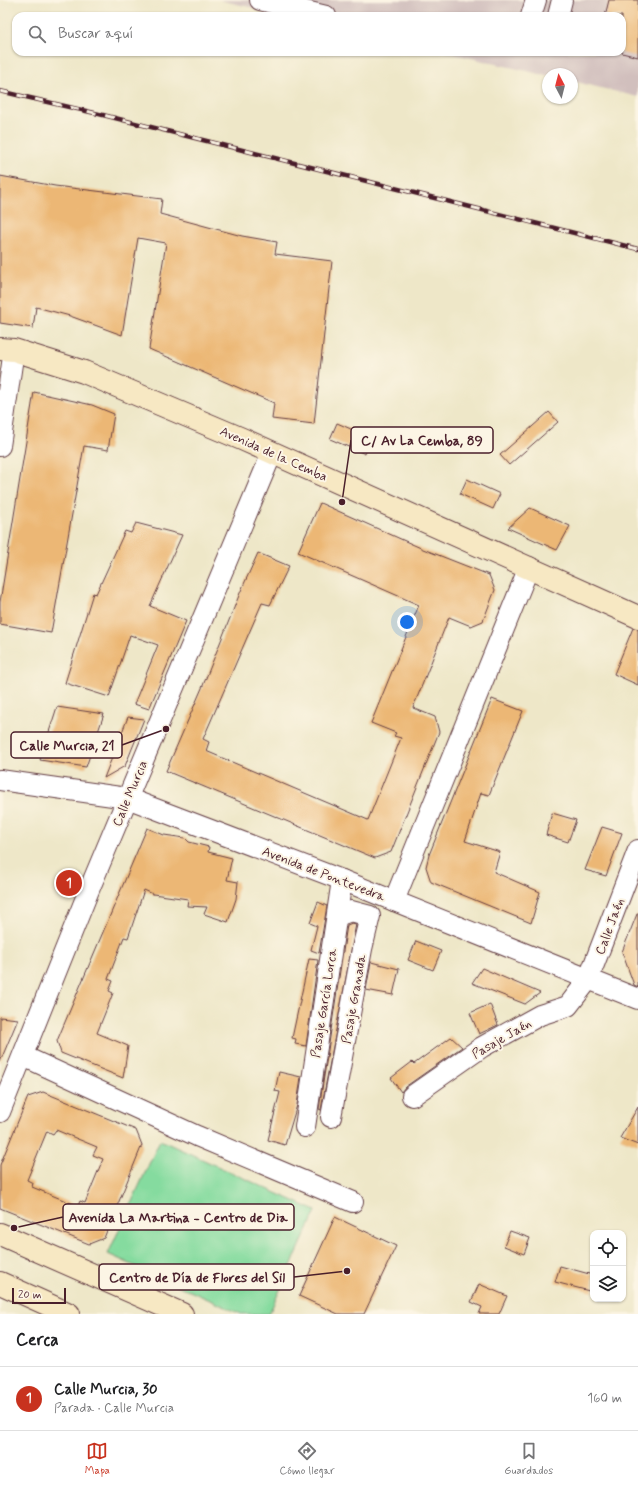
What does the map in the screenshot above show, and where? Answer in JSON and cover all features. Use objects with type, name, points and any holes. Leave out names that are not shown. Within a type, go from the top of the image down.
[{"type":"street","points":[[260,0],[310,12]]},
{"type":"street","points":[[532,12],[536,0]]},
{"type":"street","points":[[559,12],[562,0]]},
{"type":"street","points":[[0,446],[7,350]]},
{"type":"street","name":"Avenida de la Cemba","points":[[7,350],[84,372],[272,453],[638,617]]},
{"type":"street","name":"Calle Murcia","points":[[0,1112],[127,798],[272,453]]},
{"type":"street","points":[[394,901],[529,567]]},
{"type":"street","name":"Avenida de Pontevedra","points":[[0,780],[127,798],[342,880],[638,999]]},
{"type":"street","name":"Calle Jaén","points":[[588,980],[638,850]]},
{"type":"street","name":"Pasaje García Lorca","points":[[305,1127],[342,880]]},
{"type":"street","name":"Pasaje Granada","points":[[331,1117],[362,949],[370,916],[351,911],[337,916]]},
{"type":"street","name":"Pasaje Jaén","points":[[412,1096],[482,1047],[540,1015],[568,1006],[588,980]]},
{"type":"street","points":[[23,1056],[197,1136],[353,1202]]},
{"type":"street","points":[[0,1234],[182,1314]]},
{"type":"street","points":[[0,1283],[70,1314]]},
{"type":"shaded area","points":[[219,0],[638,0],[638,97],[578,82],[578,68],[542,68],[542,75],[462,56],[626,56],[626,12],[272,12]]},
{"type":"green space","points":[[160,1140],[316,1211],[269,1314],[241,1314],[108,1254]]},
{"type":"building","points":[[609,0],[638,0],[638,57],[626,54],[626,12],[606,12]]},
{"type":"building","points":[[0,176],[55,186],[162,199],[160,214],[242,236],[277,242],[275,254],[332,261],[314,424],[272,419],[274,403],[149,349],[166,243],[138,238],[122,335],[70,316],[36,307],[33,328],[0,323]]},
{"type":"building","points":[[34,392],[92,405],[114,414],[108,450],[84,446],[51,633],[0,624],[0,602]]},
{"type":"building","points":[[549,412],[558,422],[509,465],[500,455]]},
{"type":"building","points":[[337,423],[372,438],[365,454],[330,439]]},
{"type":"building","points":[[467,479],[500,494],[493,509],[460,494]]},
{"type":"building","points":[[320,503],[423,549],[489,575],[495,590],[483,621],[471,626],[449,617],[413,708],[435,717],[439,732],[391,852],[375,858],[166,771],[258,553],[289,566],[270,605],[262,603],[203,739],[209,742],[206,751],[368,820],[401,738],[394,736],[396,733],[371,723],[419,605],[298,552]]},
{"type":"building","points":[[530,508],[570,526],[557,550],[508,528]]},
{"type":"building","points":[[136,523],[182,535],[150,606],[186,621],[149,709],[134,704],[158,645],[130,635],[109,697],[65,683],[93,593],[96,594],[125,531],[131,533]]},
{"type":"building","points":[[633,628],[638,629],[638,685],[614,674]]},
{"type":"building","points":[[492,699],[523,711],[489,795],[481,793],[465,841],[500,852],[494,872],[540,892],[531,923],[431,882],[426,867],[429,855]]},
{"type":"building","points":[[57,707],[104,714],[86,767],[40,760]]},
{"type":"building","points":[[128,717],[144,719],[125,766],[104,778]]},
{"type":"building","points":[[552,813],[576,820],[568,842],[546,835]]},
{"type":"building","points":[[602,827],[622,833],[606,876],[585,870]]},
{"type":"building","points":[[147,828],[164,835],[185,838],[189,842],[209,847],[208,852],[232,858],[227,880],[238,882],[236,899],[228,922],[204,914],[207,907],[187,906],[188,899],[153,894],[144,890],[128,938],[124,937],[108,979],[113,981],[109,991],[113,993],[97,1033],[128,1046],[123,1078],[61,1053],[57,1041]]},
{"type":"building","points":[[318,902],[327,906],[319,953],[311,950],[317,926],[310,923]]},
{"type":"building","points":[[637,914],[638,987],[634,985],[622,952]]},
{"type":"building","points":[[352,923],[356,924],[321,1110],[319,1109],[347,925]]},
{"type":"building","points":[[416,941],[441,951],[433,970],[408,960]]},
{"type":"building","points":[[309,959],[318,960],[306,1046],[295,1044],[296,1039],[292,1038]]},
{"type":"building","points":[[371,962],[399,969],[393,995],[366,990]]},
{"type":"building","points":[[482,968],[540,993],[525,1004],[472,983]]},
{"type":"building","points":[[490,1004],[498,1025],[479,1034],[470,1013]]},
{"type":"building","points":[[0,1017],[18,1019],[0,1062]]},
{"type":"building","points":[[451,1037],[462,1047],[405,1087],[401,1092],[391,1078],[412,1062],[414,1064]]},
{"type":"building","points":[[279,1072],[301,1077],[297,1105],[285,1145],[268,1140],[280,1092],[275,1091]]},
{"type":"building","points":[[43,1092],[136,1130],[142,1145],[104,1238],[89,1244],[0,1208],[0,1165],[28,1097]],"holes":[[[56,1130],[97,1147],[93,1155],[103,1159],[85,1203],[80,1201],[78,1206],[32,1187],[33,1183],[27,1180],[47,1131],[53,1134]]]},
{"type":"building","points":[[638,1107],[638,1145],[620,1138]]},
{"type":"building","points":[[335,1217],[396,1246],[364,1314],[338,1314],[299,1296]]},
{"type":"building","points":[[510,1231],[530,1238],[524,1254],[504,1246]]},
{"type":"building","points":[[560,1266],[590,1274],[590,1291],[555,1282]]},
{"type":"building","points":[[479,1284],[507,1296],[499,1314],[479,1314],[482,1307],[471,1302]]},
{"type":"railway","points":[[0,91],[99,114],[638,249]]},
{"type":"place","name":"C/ Av La Cemba, 89","points":[[342,502]]},
{"type":"place","name":"Calle Murcia, 21","points":[[166,729]]},
{"type":"place","name":"Calle Murcia, 30","points":[[69,883]]},
{"type":"place","name":"Avenida La Martina - Centro de Dia","points":[[14,1228]]},
{"type":"place","name":"Centro de Día de Flores del Sil","points":[[347,1271]]}]
